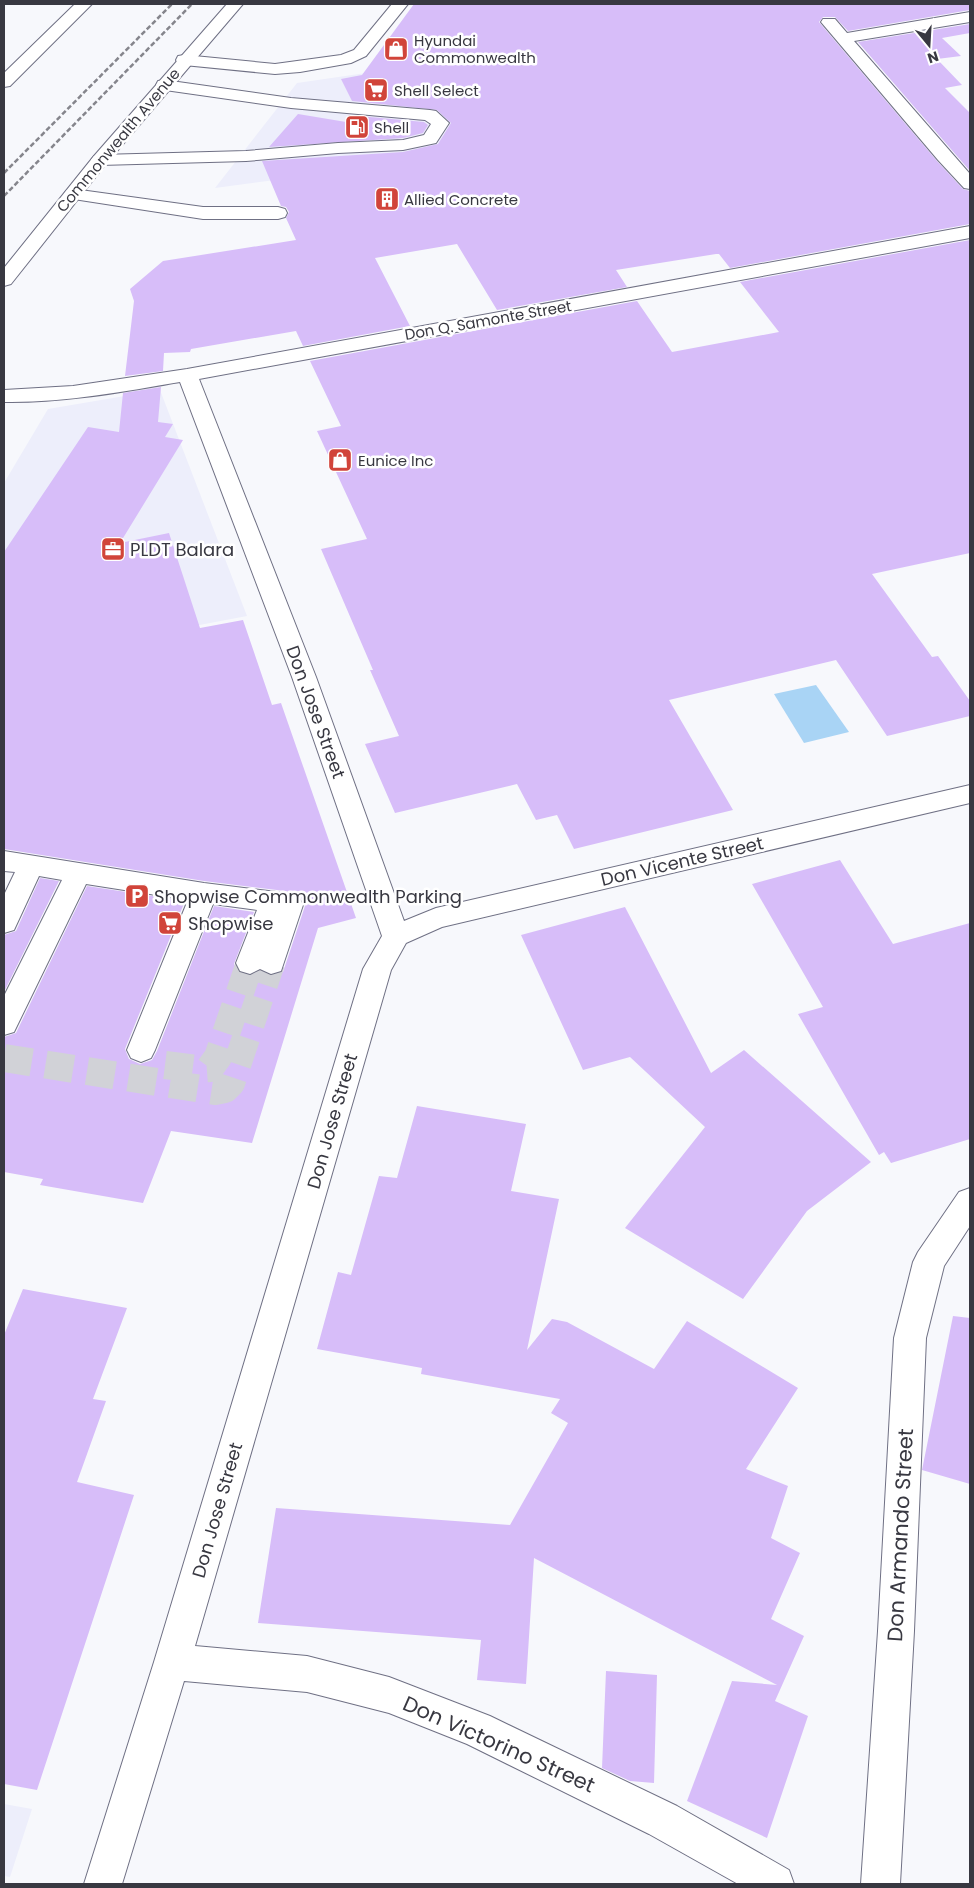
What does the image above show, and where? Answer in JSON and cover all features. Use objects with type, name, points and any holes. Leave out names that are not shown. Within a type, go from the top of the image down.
[{"type":"street","points":[[5,80],[84,4]]},
{"type":"street","name":"Commonwealth Avenue","points":[[4,280],[100,160],[184,60],[235,4]]},
{"type":"street","points":[[184,60],[275,69],[327,63],[344,59],[360,53],[400,4]]},
{"type":"street","points":[[844,38],[970,17]]},
{"type":"street","points":[[829,22],[970,184]]},
{"type":"street","points":[[100,160],[246,156],[403,145],[430,139],[440,123],[430,115],[291,103],[164,84]]},
{"type":"street","points":[[72,194],[203,213],[278,213]]},
{"type":"street","name":"Don Q. Samonte Street","points":[[4,396],[80,393],[187,375],[970,232]]},
{"type":"street","name":"Don Jose Street","points":[[103,1884],[172,1662],[377,969],[396,936],[304,677],[187,375]]},
{"type":"street","name":"Don Vicente Street","points":[[396,936],[436,918],[970,794]]},
{"type":"street","points":[[4,861],[204,893],[273,901],[289,905],[260,963]]},
{"type":"street","points":[[4,923],[32,864]]},
{"type":"street","points":[[4,1024],[79,872]]},
{"type":"street","points":[[141,1050],[204,893]]},
{"type":"street","name":"Don Armando Street","points":[[880,1884],[896,1632],[910,1338],[929,1262],[970,1201]]},
{"type":"street","name":"Don Victorino Street","points":[[172,1662],[307,1674],[389,1695],[477,1729],[663,1820],[775,1884]]},
{"type":"shaded area","points":[[462,59],[472,154],[215,188],[297,83]]},
{"type":"shaded area","name":"PLDT Balara","points":[[160,390],[247,616],[4,662],[4,483],[48,409]]},
{"type":"shaded area","points":[[4,1804],[32,1809],[10,1877],[4,1876]]},
{"type":"water","points":[[816,685],[849,732],[804,743],[774,694]]},
{"type":"building","points":[[414,4],[970,4],[970,10],[848,31],[835,17],[823,17],[819,22],[937,161],[963,189],[970,191],[970,224],[730,268],[719,254],[716,254],[616,270],[627,287],[497,310],[457,244],[375,258],[410,326],[303,346],[296,331],[191,349],[190,352],[164,353],[163,371],[125,376],[134,301],[130,289],[163,261],[296,240],[286,218],[289,212],[286,207],[281,206],[262,161],[403,152],[438,144],[451,123],[437,110],[352,101],[341,79],[362,75]]},
{"type":"building","points":[[970,24],[970,33],[942,38],[961,56],[937,59],[962,85],[945,88],[970,113],[970,171],[858,42]]},
{"type":"building","name":"Shell","points":[[298,114],[364,125],[359,116],[424,122],[428,125],[423,133],[403,138],[269,147]]},
{"type":"building","points":[[970,240],[970,553],[872,574],[932,657],[938,656],[970,701],[970,716],[887,736],[836,660],[669,700],[733,810],[574,849],[557,815],[536,820],[517,784],[395,813],[365,744],[399,736],[321,549],[367,539],[317,431],[341,426],[310,361],[637,301],[672,352],[779,332],[740,282]]},
{"type":"building","points":[[161,387],[158,422],[173,424],[165,437],[183,440],[120,543],[169,533],[200,628],[243,620],[272,705],[281,703],[356,918],[318,928],[252,1143],[171,1131],[143,1203],[40,1185],[43,1179],[4,1172],[4,1037],[16,1033],[87,886],[185,901],[125,1049],[129,1059],[140,1064],[152,1060],[157,1051],[214,906],[254,912],[234,964],[239,973],[249,976],[260,971],[272,976],[283,972],[305,906],[300,896],[285,891],[204,881],[4,849],[4,552],[88,427],[119,432],[123,393]]},
{"type":"building","points":[[840,860],[893,944],[970,923],[970,1139],[891,1163],[884,1152],[879,1155],[798,1014],[823,1007],[752,884]]},
{"type":"building","points":[[40,878],[59,881],[4,992],[4,935],[16,931]]},
{"type":"building","points":[[625,907],[711,1073],[744,1050],[871,1162],[807,1211],[743,1299],[625,1228],[705,1127],[630,1057],[583,1070],[521,935]]},
{"type":"building","points":[[417,1106],[526,1124],[511,1191],[559,1199],[527,1350],[552,1319],[567,1322],[654,1369],[687,1321],[798,1388],[746,1469],[788,1486],[771,1538],[800,1553],[771,1619],[804,1636],[775,1701],[808,1716],[767,1838],[687,1801],[732,1681],[777,1685],[534,1558],[526,1684],[477,1680],[481,1640],[258,1623],[276,1508],[510,1525],[568,1423],[551,1413],[560,1399],[421,1374],[422,1368],[317,1349],[338,1272],[351,1275],[379,1176],[397,1178]]},
{"type":"building","points":[[23,1289],[127,1308],[93,1399],[106,1401],[77,1482],[134,1495],[37,1790],[4,1784],[4,1335]]},
{"type":"building","points":[[953,1316],[970,1318],[970,1484],[922,1470]]},
{"type":"building","points":[[606,1671],[657,1675],[654,1783],[630,1781],[602,1768]]},
{"type":"tunnel","points":[[165,1065],[197,1069],[210,1068],[218,1057],[250,963]]},
{"type":"tunnel","points":[[4,1058],[215,1091],[225,1089],[231,1083],[271,963]]},
{"type":"railway","points":[[4,173],[172,4]]},
{"type":"railway","points":[[4,196],[192,4]]},
{"type":"place","name":"Hyundai Commonwealth","points":[[396,49]]},
{"type":"place","name":"Shell Select","points":[[376,90]]},
{"type":"place","name":"Shell","points":[[357,127]]},
{"type":"place","name":"Allied Concrete","points":[[387,199]]},
{"type":"place","name":"Eunice Inc","points":[[340,460]]},
{"type":"place","name":"PLDT Balara","points":[[113,549]]},
{"type":"place","name":"Shopwise Commonwealth Parking","points":[[137,896]]},
{"type":"place","name":"Shopwise","points":[[170,923]]}]
